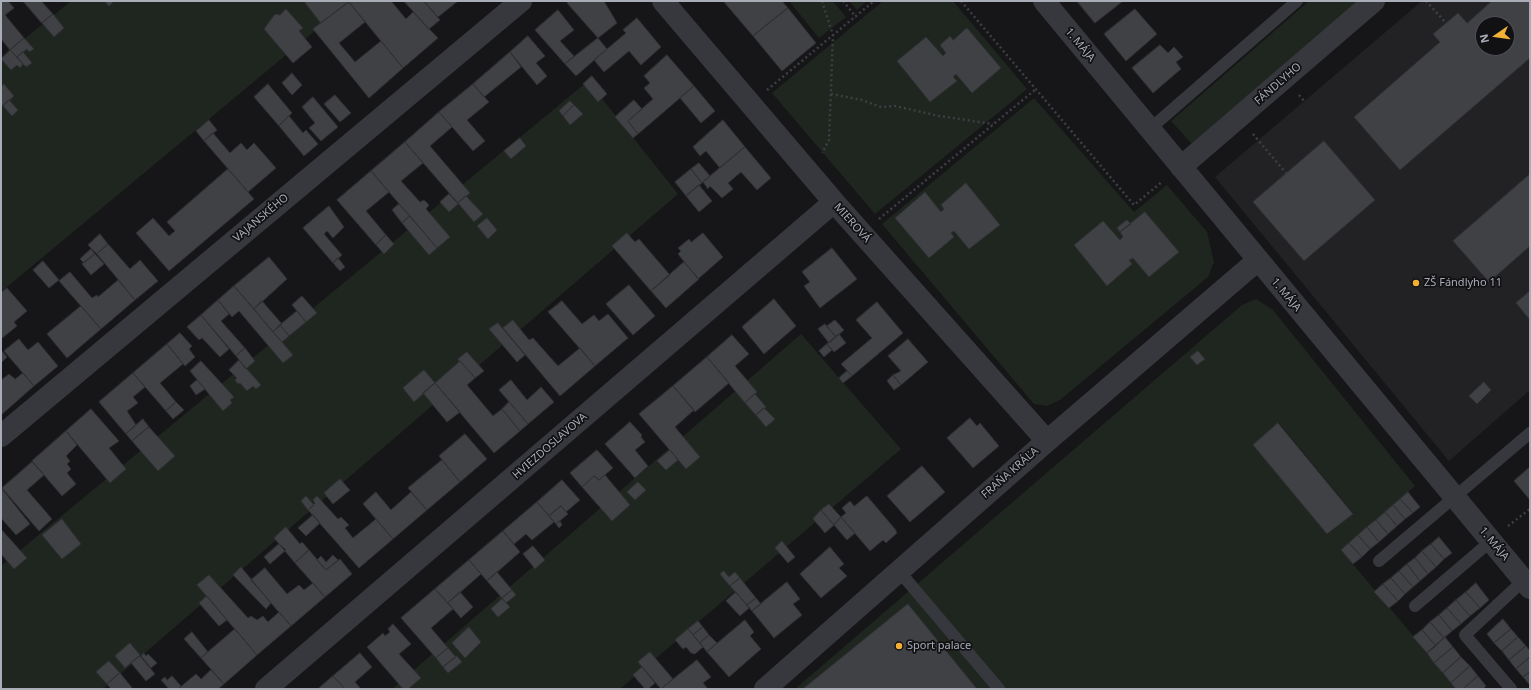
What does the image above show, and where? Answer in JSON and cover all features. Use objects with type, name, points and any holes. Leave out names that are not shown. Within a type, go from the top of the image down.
[{"type":"street","name":"VAJANSKÉHO","points":[[1,436],[521,1]]},
{"type":"street","name":"MIEROVÁ","points":[[663,1],[834,202],[1047,441]]},
{"type":"street","name":"1. MÁJA","points":[[1044,1],[1454,497],[1499,534],[1527,584]]},
{"type":"street","name":"FÁNDLYHO","points":[[1181,167],[1374,1]]},
{"type":"street","name":"HVIEZDOSLAVOVA","points":[[266,689],[834,202]]},
{"type":"street","name":"FRAŇA KRÁĽA","points":[[765,689],[1047,441],[1258,260]]},
{"type":"lane","points":[[1150,128],[1297,1]]},
{"type":"lane","points":[[1379,561],[1530,433]]},
{"type":"lane","points":[[1415,606],[1499,534]]},
{"type":"lane","points":[[899,571],[999,689]]},
{"type":"lane","points":[[1511,689],[1465,635],[1527,584]]},
{"type":"path","points":[[819,158],[829,140],[833,35],[822,1]]},
{"type":"path","points":[[843,1],[856,17]]},
{"type":"path","points":[[750,103],[874,1]]},
{"type":"path","points":[[961,1],[1134,205],[1164,181]]},
{"type":"path","points":[[1426,1],[1446,23]]},
{"type":"path","points":[[874,223],[1036,89]]},
{"type":"path","points":[[1297,93],[1304,101]]},
{"type":"path","points":[[831,94],[862,100],[881,107],[895,106],[938,116],[994,124]]},
{"type":"path","points":[[1251,132],[1286,173]]},
{"type":"path","points":[[1499,534],[1530,509]]},
{"type":"shaded area","points":[[71,1],[351,1],[1,292],[1,58]]},
{"type":"shaded area","points":[[789,1],[833,1],[846,17],[819,38]]},
{"type":"shaded area","points":[[849,1],[867,1],[857,10]]},
{"type":"shaded area","points":[[883,1],[953,1],[1027,89],[875,214],[772,93]]},
{"type":"shaded area","points":[[1309,1],[1358,1],[1192,144],[1171,121]]},
{"type":"shaded area","name":"ZŠ Fándlyho 11","points":[[1422,1],[1530,1],[1530,390],[1449,461],[1215,177]]},
{"type":"shaded area","points":[[588,81],[678,194],[103,689],[1,689],[1,566]]},
{"type":"shaded area","points":[[1034,98],[1134,212],[1167,185],[1207,232],[1214,262],[1208,277],[1060,400],[1047,406],[1034,404],[882,224]]},
{"type":"shaded area","points":[[1256,299],[1273,310],[1415,486],[1341,550],[1458,689],[795,689],[1242,305]],"holes":[[[1279,423],[1353,513],[1328,534],[1253,445]]]},
{"type":"shaded area","points":[[801,334],[901,449],[620,689],[392,689]]},
{"type":"building","points":[[1,1],[8,1],[14,8],[5,15],[24,38],[10,50],[1,39]]},
{"type":"building","points":[[23,1],[41,1],[53,14],[42,23]]},
{"type":"building","points":[[105,1],[114,1],[109,6]]},
{"type":"building","points":[[304,1],[348,1],[349,2],[321,23]]},
{"type":"building","points":[[391,1],[406,19],[413,12],[438,38],[403,68],[349,2]]},
{"type":"building","points":[[404,1],[424,1],[440,20],[429,29]]},
{"type":"building","points":[[424,1],[458,1],[438,17]]},
{"type":"building","points":[[569,1],[604,1],[617,23],[598,38],[567,3]]},
{"type":"building","points":[[782,1],[788,8],[753,36],[724,2]]},
{"type":"building","points":[[1077,1],[1123,1],[1095,23]]},
{"type":"building","points":[[1492,1],[1530,1],[1530,58],[1400,170],[1354,117],[1440,42],[1433,34],[1458,13],[1467,23]]},
{"type":"building","points":[[349,2],[365,22],[339,43],[355,62],[381,41],[403,68],[369,98],[313,29]]},
{"type":"building","points":[[788,8],[816,43],[782,71],[753,36]]},
{"type":"building","points":[[286,9],[303,28],[299,31],[312,47],[293,63],[264,29],[275,14],[280,15]]},
{"type":"building","points":[[1135,9],[1157,34],[1126,61],[1104,34]]},
{"type":"building","points":[[558,10],[574,30],[560,41],[574,56],[565,64],[535,30]]},
{"type":"building","points":[[53,14],[64,28],[54,37],[42,23]]},
{"type":"building","points":[[637,18],[661,47],[641,65],[629,51],[604,72],[594,60],[626,33],[623,30]]},
{"type":"building","points":[[967,28],[1001,68],[972,93],[956,74],[953,77],[957,81],[930,102],[897,61],[926,37],[943,56],[946,53],[940,45],[950,36],[953,40]]},
{"type":"building","points":[[528,36],[545,56],[536,63],[547,76],[537,85],[510,52]]},
{"type":"building","points":[[24,38],[34,49],[29,52],[27,49],[17,57],[10,50]]},
{"type":"building","points":[[598,38],[607,49],[576,76],[565,64]]},
{"type":"building","points":[[1160,45],[1168,53],[1174,47],[1183,57],[1176,62],[1181,69],[1153,93],[1132,68]]},
{"type":"building","points":[[10,50],[23,64],[20,68],[17,65],[11,70],[1,59]]},
{"type":"building","points":[[23,52],[32,63],[26,67],[17,57]]},
{"type":"building","points":[[510,52],[521,67],[484,97],[473,84]]},
{"type":"building","points":[[667,55],[694,86],[638,134],[628,121],[653,99],[644,88],[650,83],[644,76]]},
{"type":"building","points":[[292,73],[302,85],[292,95],[282,83]]},
{"type":"building","points":[[592,76],[607,94],[598,102],[583,84]]},
{"type":"building","points":[[4,84],[14,96],[3,106],[1,103],[1,87]]},
{"type":"building","points":[[268,84],[292,113],[279,126],[254,97]]},
{"type":"building","points":[[473,84],[489,102],[467,120],[485,141],[473,151],[439,112]]},
{"type":"building","points":[[694,86],[715,111],[701,123],[680,98]]},
{"type":"building","points":[[335,95],[351,113],[340,122],[324,104]]},
{"type":"building","points":[[313,97],[338,127],[321,141],[309,128],[315,123],[302,107]]},
{"type":"building","points":[[9,100],[18,110],[12,116],[3,106]]},
{"type":"building","points":[[634,100],[642,109],[628,121],[638,134],[633,138],[615,117]]},
{"type":"building","points":[[570,101],[574,105],[563,116],[559,111]]},
{"type":"building","points":[[574,105],[583,114],[570,125],[563,116]]},
{"type":"building","points":[[439,112],[452,127],[430,146],[470,193],[458,203],[405,142]]},
{"type":"building","points":[[289,116],[303,133],[306,130],[318,144],[304,156],[279,126]]},
{"type":"building","points":[[209,120],[217,130],[204,141],[196,131]]},
{"type":"building","points":[[723,120],[745,147],[720,168],[706,151],[700,156],[693,147]]},
{"type":"building","points":[[213,133],[230,153],[241,143],[247,150],[254,143],[276,168],[248,192],[204,141]]},
{"type":"building","points":[[520,138],[526,146],[511,159],[504,151]]},
{"type":"building","points":[[1324,141],[1375,200],[1304,261],[1253,202]]},
{"type":"building","points":[[405,142],[423,163],[401,181],[420,202],[424,200],[429,205],[426,209],[450,237],[437,248],[371,171]]},
{"type":"building","points":[[745,147],[771,178],[757,190],[741,172],[728,183],[733,189],[722,198],[710,186],[708,189],[703,182]]},
{"type":"building","points":[[699,163],[710,176],[702,183],[691,169]]},
{"type":"building","points":[[228,169],[254,199],[169,271],[136,233],[153,218],[169,236],[175,231],[167,222]]},
{"type":"building","points":[[691,169],[702,183],[686,196],[675,182]]},
{"type":"building","points":[[371,171],[389,192],[366,211],[386,235],[376,245],[337,200]]},
{"type":"building","points":[[1530,174],[1530,246],[1489,282],[1453,241]]},
{"type":"building","points":[[966,183],[1000,225],[969,249],[954,231],[951,233],[954,237],[929,258],[895,218],[925,192],[941,212],[944,209],[941,205]]},
{"type":"building","points":[[699,185],[712,201],[699,212],[686,196]]},
{"type":"building","points":[[449,194],[458,204],[449,212],[440,202]]},
{"type":"building","points":[[466,196],[483,214],[474,222],[458,203]]},
{"type":"building","points":[[399,204],[410,216],[402,223],[392,210]]},
{"type":"building","points":[[329,206],[344,227],[333,238],[327,231],[324,234],[342,255],[333,263],[303,228]]},
{"type":"building","points":[[1145,212],[1179,252],[1149,277],[1133,258],[1129,260],[1132,264],[1107,286],[1074,245],[1103,221],[1120,240],[1123,237],[1120,232]]},
{"type":"building","points":[[410,216],[437,248],[429,255],[402,223]]},
{"type":"building","points":[[487,218],[497,230],[488,239],[477,226]]},
{"type":"building","points":[[1127,220],[1131,224],[1120,232],[1117,228]]},
{"type":"building","points":[[627,233],[635,242],[639,239],[670,275],[651,291],[612,246]]},
{"type":"building","points":[[703,233],[723,257],[698,279],[678,254],[681,251],[678,248],[689,239],[691,242]]},
{"type":"building","points":[[100,234],[108,244],[97,254],[88,245]]},
{"type":"building","points":[[386,235],[394,244],[384,254],[376,245]]},
{"type":"building","points":[[108,244],[130,269],[140,260],[158,281],[135,300],[97,254]]},
{"type":"building","points":[[832,248],[857,279],[820,308],[804,286],[810,282],[802,272]]},
{"type":"building","points":[[91,249],[95,254],[84,263],[80,259]]},
{"type":"building","points":[[95,254],[104,264],[91,275],[82,264]]},
{"type":"building","points":[[269,257],[287,279],[254,309],[234,286]]},
{"type":"building","points":[[338,258],[345,267],[340,271],[333,263]]},
{"type":"building","points":[[43,261],[59,280],[49,288],[33,270]]},
{"type":"building","points":[[684,262],[699,279],[666,308],[651,291]]},
{"type":"building","points":[[70,272],[92,298],[97,295],[98,297],[118,280],[135,300],[101,329],[59,281]]},
{"type":"building","points":[[629,285],[655,316],[633,335],[606,304]]},
{"type":"building","points":[[234,286],[293,355],[283,363],[239,311],[232,317],[218,300]]},
{"type":"building","points":[[7,288],[27,311],[14,322],[17,326],[1,339],[1,293]]},
{"type":"building","points":[[1530,291],[1530,320],[1516,303]]},
{"type":"building","points":[[302,296],[317,313],[306,322],[292,305]]},
{"type":"building","points":[[774,299],[796,326],[764,354],[742,327]]},
{"type":"building","points":[[218,300],[229,314],[221,321],[245,348],[236,356],[201,315]]},
{"type":"building","points":[[262,301],[282,324],[273,332],[254,309]]},
{"type":"building","points":[[562,301],[582,324],[594,315],[599,321],[608,314],[628,338],[595,366],[548,312]]},
{"type":"building","points":[[877,302],[903,333],[852,376],[841,364],[872,338],[856,320]]},
{"type":"building","points":[[81,306],[101,329],[67,358],[47,334]]},
{"type":"building","points":[[297,311],[306,322],[289,336],[280,325]]},
{"type":"building","points":[[201,315],[229,349],[220,357],[202,338],[199,340],[187,327]]},
{"type":"building","points":[[513,320],[529,340],[533,338],[558,366],[580,348],[595,366],[560,396],[503,328]]},
{"type":"building","points":[[835,320],[844,330],[836,337],[827,326]]},
{"type":"building","points":[[498,323],[525,355],[517,362],[489,329]]},
{"type":"building","points":[[825,324],[836,337],[829,343],[818,329]]},
{"type":"building","points":[[280,325],[289,336],[282,342],[273,332]]},
{"type":"building","points":[[180,333],[192,346],[189,349],[195,357],[185,366],[167,344]]},
{"type":"building","points":[[839,334],[846,343],[834,352],[827,344]]},
{"type":"building","points":[[732,335],[749,354],[735,366],[757,392],[745,403],[707,357]]},
{"type":"building","points":[[19,339],[28,350],[38,342],[58,366],[34,386],[4,351]]},
{"type":"building","points":[[908,339],[928,362],[901,385],[893,375],[901,371],[888,356]]},
{"type":"building","points":[[167,344],[183,364],[160,383],[176,402],[166,411],[133,373]]},
{"type":"building","points":[[827,344],[832,350],[824,357],[819,351]]},
{"type":"building","points":[[245,348],[255,361],[246,369],[236,356]]},
{"type":"building","points":[[1,350],[7,357],[1,363]]},
{"type":"building","points":[[1198,351],[1205,359],[1197,365],[1190,357]]},
{"type":"building","points":[[467,352],[484,371],[475,378],[458,359]]},
{"type":"building","points":[[707,357],[729,383],[695,412],[673,386]]},
{"type":"building","points":[[458,359],[475,378],[467,385],[493,416],[502,409],[520,431],[494,453],[435,383],[459,362]]},
{"type":"building","points":[[239,360],[261,385],[256,389],[253,386],[247,391],[240,383],[238,384],[235,380],[237,378],[229,370]]},
{"type":"building","points":[[201,361],[234,397],[230,400],[232,403],[223,411],[190,371]]},
{"type":"building","points":[[424,370],[435,383],[414,402],[403,388]]},
{"type":"building","points":[[847,371],[852,376],[843,383],[839,378]]},
{"type":"building","points":[[23,373],[34,386],[1,415],[1,380],[9,374],[15,379]]},
{"type":"building","points":[[133,373],[145,387],[133,397],[138,403],[127,411],[136,425],[126,434],[99,402]]},
{"type":"building","points":[[893,375],[901,385],[894,390],[887,381]]},
{"type":"building","points":[[197,380],[205,389],[196,395],[190,386]]},
{"type":"building","points":[[511,380],[527,400],[541,387],[554,402],[528,424],[499,390]]},
{"type":"building","points":[[1484,382],[1491,390],[1477,404],[1469,396]]},
{"type":"building","points":[[435,383],[460,412],[447,422],[423,393]]},
{"type":"building","points":[[673,386],[694,410],[675,427],[700,457],[686,469],[639,414]]},
{"type":"building","points":[[755,394],[766,407],[756,415],[745,403]]},
{"type":"building","points":[[176,402],[184,410],[173,419],[166,411]]},
{"type":"building","points":[[509,402],[528,424],[520,431],[502,409]]},
{"type":"building","points":[[764,408],[775,419],[766,427],[756,415]]},
{"type":"building","points":[[91,409],[119,441],[109,448],[126,469],[110,483],[66,431]]},
{"type":"building","points":[[970,418],[977,426],[980,423],[999,446],[973,468],[947,438]]},
{"type":"building","points":[[143,419],[149,427],[132,441],[126,434]]},
{"type":"building","points":[[630,422],[642,435],[641,437],[645,442],[635,450],[648,466],[635,478],[605,444]]},
{"type":"building","points":[[1278,423],[1353,514],[1327,534],[1253,445]]},
{"type":"building","points":[[149,427],[175,456],[158,471],[132,441]]},
{"type":"building","points":[[66,431],[77,445],[66,456],[70,461],[67,464],[71,469],[67,473],[76,484],[62,496],[32,461]]},
{"type":"building","points":[[465,434],[487,459],[460,482],[439,456]]},
{"type":"building","points":[[597,450],[613,468],[599,480],[594,476],[582,487],[570,473]]},
{"type":"building","points":[[670,450],[678,460],[666,470],[657,461]]},
{"type":"building","points":[[442,460],[460,482],[427,510],[408,488]]},
{"type":"building","points":[[32,462],[44,475],[27,490],[52,519],[39,531],[2,488]]},
{"type":"building","points":[[922,466],[945,492],[910,522],[887,496]]},
{"type":"building","points":[[1530,467],[1530,500],[1514,481]]},
{"type":"building","points":[[605,475],[630,505],[612,521],[582,487],[594,476],[599,480]]},
{"type":"building","points":[[340,479],[350,490],[333,504],[324,493]]},
{"type":"building","points":[[562,480],[580,500],[566,512],[561,506],[549,516],[537,502]]},
{"type":"building","points":[[638,482],[646,490],[635,500],[627,492]]},
{"type":"building","points":[[2,489],[30,524],[16,535],[1,518]]},
{"type":"building","points":[[376,492],[391,510],[411,492],[427,510],[393,539],[363,504]]},
{"type":"building","points":[[1408,492],[1420,507],[1413,513],[1400,499]]},
{"type":"building","points":[[306,496],[314,505],[308,510],[301,501]]},
{"type":"building","points":[[317,496],[338,519],[341,517],[349,525],[345,528],[353,538],[376,519],[393,539],[359,568],[308,510],[315,503],[313,500]]},
{"type":"building","points":[[867,496],[897,533],[886,543],[883,540],[870,551],[841,517],[846,513],[842,508],[850,501],[854,506]]},
{"type":"building","points":[[1400,499],[1413,513],[1405,519],[1393,505]]},
{"type":"building","points":[[537,502],[554,522],[532,540],[526,534],[514,544],[503,531]]},
{"type":"building","points":[[829,504],[841,517],[834,525],[821,510]]},
{"type":"building","points":[[1393,505],[1405,519],[1397,526],[1385,512]]},
{"type":"building","points":[[561,506],[568,514],[556,524],[549,516]]},
{"type":"building","points":[[821,510],[834,525],[825,533],[813,519]]},
{"type":"building","points":[[1385,512],[1397,526],[1388,534],[1376,520]]},
{"type":"building","points":[[313,515],[320,523],[306,536],[298,528]]},
{"type":"building","points":[[841,517],[855,533],[847,540],[834,525]]},
{"type":"building","points":[[62,519],[81,544],[62,559],[42,535]]},
{"type":"building","points":[[1376,520],[1388,534],[1379,542],[1367,527]]},
{"type":"building","points":[[560,521],[562,525],[559,528],[556,524]]},
{"type":"building","points":[[286,527],[300,544],[302,542],[309,550],[295,563],[274,538]]},
{"type":"building","points":[[1367,527],[1379,542],[1370,549],[1358,535]]},
{"type":"building","points":[[1,529],[27,558],[14,569],[1,554]]},
{"type":"building","points":[[503,531],[520,552],[487,581],[469,560]]},
{"type":"building","points":[[1358,535],[1370,549],[1362,557],[1349,543]]},
{"type":"building","points":[[1439,537],[1452,553],[1444,559],[1431,544]]},
{"type":"building","points":[[782,541],[795,557],[788,563],[775,548]]},
{"type":"building","points":[[1349,543],[1362,557],[1353,564],[1341,550]]},
{"type":"building","points":[[279,544],[286,550],[270,564],[264,557]]},
{"type":"building","points":[[1431,544],[1444,559],[1436,567],[1422,551]]},
{"type":"building","points":[[533,546],[545,560],[535,569],[523,554]]},
{"type":"building","points":[[830,547],[844,564],[839,568],[847,576],[821,598],[800,574]]},
{"type":"building","points":[[309,550],[326,570],[340,559],[352,574],[325,597],[295,563]]},
{"type":"building","points":[[1422,551],[1436,567],[1428,574],[1415,558]]},
{"type":"building","points":[[333,555],[338,560],[326,570],[317,560],[321,556],[326,562]]},
{"type":"building","points":[[1415,558],[1428,574],[1420,581],[1407,564]]},
{"type":"building","points":[[469,560],[481,574],[448,603],[435,589]]},
{"type":"building","points":[[1407,564],[1420,581],[1413,587],[1399,571]]},
{"type":"building","points":[[241,567],[271,603],[266,609],[233,575]]},
{"type":"building","points":[[265,568],[287,594],[299,585],[304,590],[313,583],[325,597],[291,626],[251,580]]},
{"type":"building","points":[[724,571],[729,577],[735,572],[740,578],[730,586],[720,574]]},
{"type":"building","points":[[1399,571],[1413,587],[1405,594],[1391,578]]},
{"type":"building","points":[[497,572],[512,590],[502,598],[487,581]]},
{"type":"building","points":[[209,575],[248,618],[251,616],[257,620],[263,616],[268,622],[279,612],[291,626],[257,655],[197,585]]},
{"type":"building","points":[[740,578],[756,598],[747,605],[730,586]]},
{"type":"building","points":[[1391,578],[1405,594],[1398,601],[1383,584]]},
{"type":"building","points":[[787,582],[800,599],[793,604],[802,615],[774,638],[752,611]]},
{"type":"building","points":[[1476,583],[1489,600],[1480,608],[1466,592]]},
{"type":"building","points":[[1383,584],[1398,601],[1389,608],[1374,592]]},
{"type":"building","points":[[435,589],[453,609],[431,628],[448,648],[436,658],[401,618]]},
{"type":"building","points":[[512,590],[516,595],[506,603],[502,598]]},
{"type":"building","points":[[460,592],[473,607],[461,618],[448,603]]},
{"type":"building","points":[[736,592],[749,608],[740,616],[726,601]]},
{"type":"building","points":[[1466,592],[1480,608],[1470,616],[1456,600]]},
{"type":"building","points":[[207,596],[227,620],[219,626],[199,603]]},
{"type":"building","points":[[756,598],[761,604],[752,611],[747,605]]},
{"type":"building","points":[[502,599],[510,607],[498,617],[491,609]]},
{"type":"building","points":[[1456,600],[1470,616],[1461,624],[1447,608]]},
{"type":"building","name":"Sport palace","points":[[908,604],[977,689],[803,689]]},
{"type":"building","points":[[1447,608],[1461,624],[1452,631],[1439,615]]},
{"type":"building","points":[[1439,615],[1452,631],[1444,638],[1430,622]]},
{"type":"building","points":[[1503,619],[1511,629],[1494,643],[1487,634]]},
{"type":"building","points":[[745,620],[754,632],[750,636],[761,649],[729,677],[707,652]]},
{"type":"building","points":[[698,621],[703,627],[693,635],[688,629]]},
{"type":"building","points":[[1430,622],[1444,638],[1436,646],[1422,630]]},
{"type":"building","points":[[393,624],[411,644],[399,654],[421,678],[408,689],[403,689],[367,647],[383,633],[385,636],[390,632],[388,629]]},
{"type":"building","points":[[469,627],[481,642],[465,658],[452,643]]},
{"type":"building","points":[[703,627],[709,635],[700,643],[693,635]]},
{"type":"building","points":[[235,629],[257,655],[224,684],[201,658]]},
{"type":"building","points":[[688,629],[703,647],[695,654],[691,653],[686,647],[683,649],[675,640]]},
{"type":"building","points":[[1511,629],[1518,637],[1502,651],[1494,643]]},
{"type":"building","points":[[1422,630],[1436,646],[1427,653],[1413,637]]},
{"type":"building","points":[[192,632],[208,652],[201,658],[184,639]]},
{"type":"building","points":[[709,635],[717,643],[707,652],[700,643]]},
{"type":"building","points":[[1445,637],[1453,647],[1434,663],[1427,653]]},
{"type":"building","points":[[1518,637],[1526,646],[1509,660],[1502,651]]},
{"type":"building","points":[[130,643],[140,655],[125,668],[115,656]]},
{"type":"building","points":[[1526,646],[1530,651],[1530,657],[1516,669],[1509,660]]},
{"type":"building","points":[[1453,647],[1461,657],[1443,673],[1434,663]]},
{"type":"building","points":[[448,648],[456,657],[443,667],[436,658]]},
{"type":"building","points":[[650,652],[673,679],[661,689],[638,662]]},
{"type":"building","points":[[144,653],[146,656],[148,654],[157,663],[151,668],[141,656]]},
{"type":"building","points":[[360,653],[372,667],[355,682],[361,689],[345,689],[333,676]]},
{"type":"building","points":[[140,656],[155,674],[146,681],[131,663]]},
{"type":"building","points":[[457,656],[462,662],[448,673],[443,667]]},
{"type":"building","points":[[1461,657],[1470,666],[1451,683],[1443,673]]},
{"type":"building","points":[[1530,657],[1530,672],[1523,677],[1516,669]]},
{"type":"building","points":[[697,660],[711,677],[703,683],[708,689],[661,689]]},
{"type":"building","points":[[109,661],[120,673],[107,684],[96,672]]},
{"type":"building","points":[[1470,666],[1478,676],[1463,689],[1456,689],[1451,683]]},
{"type":"building","points":[[642,667],[655,683],[648,689],[645,689],[633,675]]},
{"type":"building","points":[[211,670],[224,684],[218,689],[178,689],[196,674],[201,679]]},
{"type":"building","points":[[1530,672],[1530,685],[1523,677]]},
{"type":"building","points":[[120,673],[133,689],[111,689],[107,684]]},
{"type":"building","points":[[172,676],[181,686],[178,689],[169,689],[161,680],[165,677],[167,680]]},
{"type":"building","points":[[333,676],[345,689],[318,689]]},
{"type":"building","points":[[1478,676],[1486,686],[1483,689],[1463,689]]},
{"type":"place","name":"ZŠ Fándlyho 11","points":[[1416,283]]},
{"type":"place","name":"Sport palace","points":[[899,646]]}]
